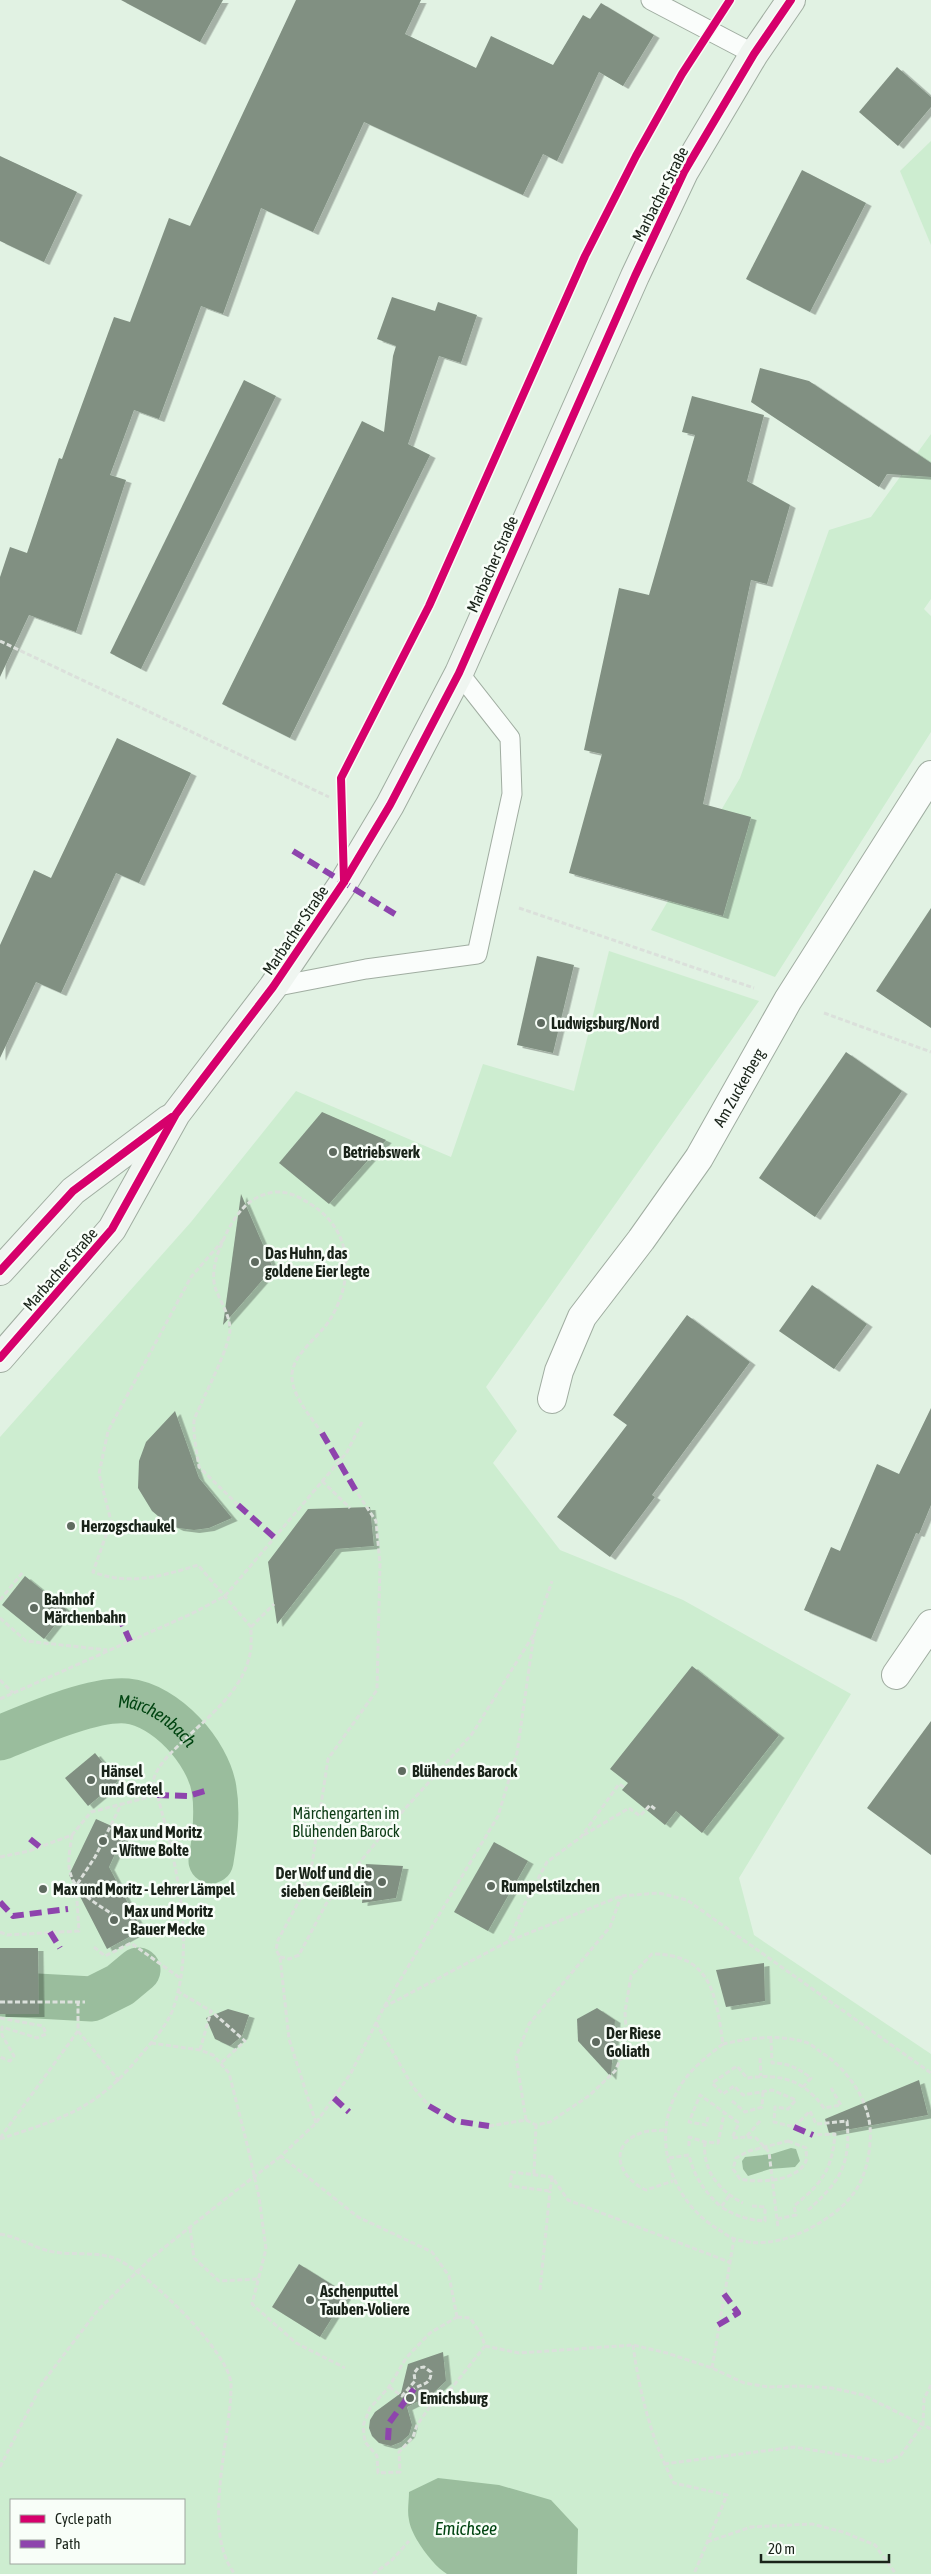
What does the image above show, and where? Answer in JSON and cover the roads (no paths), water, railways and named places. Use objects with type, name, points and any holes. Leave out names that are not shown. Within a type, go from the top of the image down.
[{"type":"main road","name":"Marbacher Straße","points":[[0,1358],[112,1229],[176,1114],[273,987],[354,865],[390,805],[459,672],[631,284],[684,172],[754,54],[791,0]]},
{"type":"main road","name":"Marbacher Straße","points":[[0,1271],[72,1191],[176,1114]]},
{"type":"street","name":"Am Zuckerberg","points":[[552,1398],[559,1371],[582,1317],[641,1240],[699,1158],[788,1000],[931,775]]},
{"type":"street","points":[[896,1674],[931,1624]]},
{"type":"lane","points":[[651,0],[754,54]]},
{"type":"lane","name":"Marbacher Straße","points":[[273,987],[366,969],[477,954],[512,794],[510,738],[459,672]]},
{"type":"water","points":[[791,2148],[796,2149],[800,2161],[795,2167],[770,2169],[748,2176],[743,2169],[742,2161],[745,2157],[772,2154]]},
{"type":"water","name":"Emichsee","points":[[438,2478],[499,2485],[551,2500],[578,2529],[577,2574],[447,2574],[441,2570],[423,2550],[414,2534],[408,2517],[409,2492]]},
{"type":"waterway","name":"Märchenbach","points":[[0,1738],[80,1708],[113,1701],[142,1704],[156,1711],[170,1721],[194,1746],[210,1775],[216,1807],[211,1861]]},
{"type":"waterway","name":"Märchenbach","points":[[0,1994],[92,1999],[120,1985],[138,1970]]},
{"type":"place","name":"Ludwigsburg/Nord","points":[[541,1023]]},
{"type":"place","name":"Betriebswerk","points":[[333,1152]]},
{"type":"place","name":"Das Huhn, das goldene Eier legte","points":[[255,1262]]},
{"type":"place","name":"Herzogschaukel","points":[[71,1526]]},
{"type":"place","name":"Bahnhof Märchenbahn","points":[[34,1608]]},
{"type":"place","name":"Blühendes Barock","points":[[402,1771]]},
{"type":"place","name":"Hänsel und Gretel","points":[[91,1780]]},
{"type":"place","name":"Max und Moritz - Witwe Bolte","points":[[103,1841]]},
{"type":"place","name":"Der Wolf und die sieben Geißlein","points":[[382,1882]]},
{"type":"place","name":"Rumpelstilzchen","points":[[491,1886]]},
{"type":"place","name":"Max und Moritz - Lehrer Lämpel","points":[[43,1889]]},
{"type":"place","name":"Max und Moritz - Bauer Mecke","points":[[114,1920]]},
{"type":"place","name":"Der Riese Goliath","points":[[596,2042]]},
{"type":"place","name":"Aschenputtel Tauben-Voliere","points":[[310,2300]]},
{"type":"place","name":"Emichsburg","points":[[410,2398]]},
{"type":"park label","name":"Märchengarten im Blühenden Barock","points":[[346,1822]]}]
